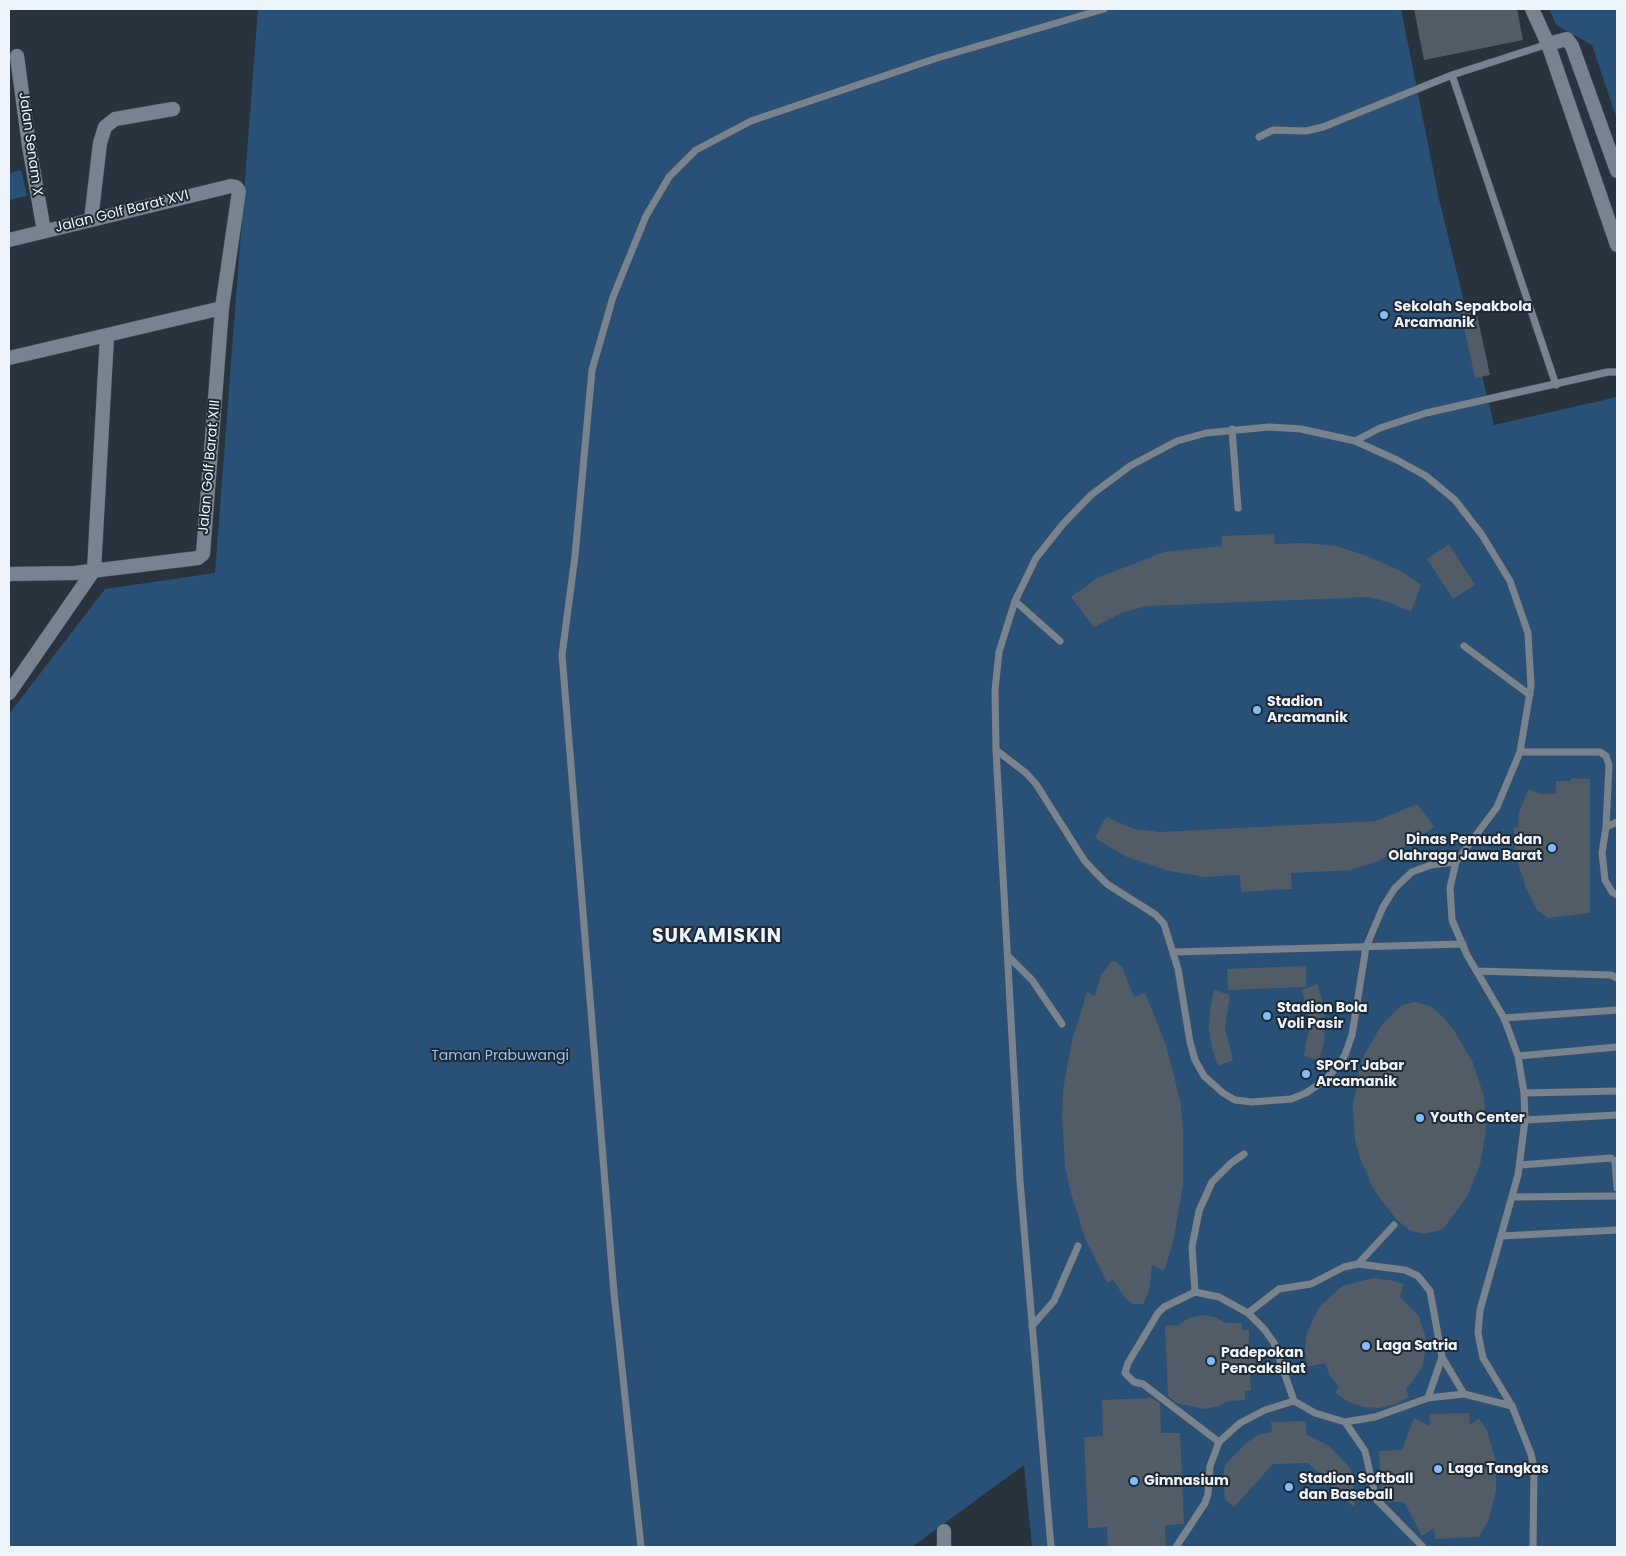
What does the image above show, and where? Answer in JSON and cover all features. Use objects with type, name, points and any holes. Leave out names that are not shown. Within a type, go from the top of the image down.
[{"type":"street","points":[[1532,9],[1548,44],[1617,245]]},
{"type":"street","points":[[1548,44],[1561,39],[1567,40],[1572,46],[1617,170]]},
{"type":"street","name":"Jalan Senam X","points":[[17,56],[29,146],[44,231]]},
{"type":"street","points":[[91,220],[100,143],[104,127],[115,119],[173,109]]},
{"type":"street","name":"Jalan Golf Barat XVI","points":[[9,240],[202,193],[236,187]]},
{"type":"street","name":"Jalan Golf Barat XIII","points":[[9,574],[75,573],[198,558],[203,554],[222,308],[239,191],[236,187]]},
{"type":"street","points":[[9,358],[222,308]]},
{"type":"street","points":[[9,693],[13,682],[94,570],[107,336]]},
{"type":"street","points":[[944,1531],[944,1547]]},
{"type":"lane","points":[[641,1547],[613,1273],[562,655],[575,556],[592,370],[613,297],[646,216],[668,177],[696,150],[751,122],[934,59],[1104,9]]},
{"type":"lane","points":[[1259,137],[1273,130],[1306,131],[1323,127],[1452,75],[1548,44]]},
{"type":"lane","points":[[1452,75],[1556,385]]},
{"type":"lane","points":[[1354,442],[1380,428],[1426,413],[1608,372],[1617,372]]},
{"type":"lane","points":[[1232,429],[1238,508]]},
{"type":"lane","points":[[1051,1547],[1020,1180],[996,750],[995,690],[999,652],[1014,601],[1036,558],[1063,524],[1091,495],[1130,466],[1177,442],[1206,433],[1232,429],[1301,429],[1354,442],[1397,460],[1426,476],[1455,500],[1482,534],[1510,581],[1528,633],[1531,686],[1520,752],[1497,806],[1456,862],[1450,888],[1452,920],[1477,971],[1504,1018],[1518,1056],[1524,1093],[1525,1120],[1520,1165],[1513,1197],[1480,1310],[1478,1334],[1483,1358],[1512,1406],[1531,1454],[1534,1468],[1533,1547]]},
{"type":"lane","points":[[1014,601],[1060,641]]},
{"type":"lane","points":[[1464,646],[1530,695]]},
{"type":"lane","points":[[996,750],[1026,773],[1036,784],[1084,860],[1095,872],[1107,884],[1156,915],[1164,924],[1174,952],[1196,1060],[1204,1076],[1223,1093],[1235,1100],[1252,1102],[1291,1100],[1306,1093],[1325,1080],[1345,1055],[1352,1035],[1366,947],[1383,907],[1395,888],[1412,872],[1422,868],[1456,862]]},
{"type":"lane","points":[[1520,752],[1600,752],[1606,756],[1609,765],[1606,827],[1602,853],[1605,880],[1612,892],[1617,895]]},
{"type":"lane","points":[[1606,827],[1617,822]]},
{"type":"lane","points":[[1174,952],[1463,944]]},
{"type":"lane","points":[[1008,956],[1032,980],[1062,1024]]},
{"type":"lane","points":[[1477,971],[1611,975],[1617,978]]},
{"type":"lane","points":[[1504,1018],[1617,1010]]},
{"type":"lane","points":[[1518,1056],[1617,1047]]},
{"type":"lane","points":[[1524,1093],[1617,1091]]},
{"type":"lane","points":[[1525,1120],[1617,1115]]},
{"type":"lane","points":[[1195,1292],[1192,1247],[1199,1211],[1212,1182],[1231,1163],[1244,1154]]},
{"type":"lane","points":[[1520,1165],[1611,1158],[1615,1162],[1617,1188]]},
{"type":"lane","points":[[1513,1197],[1617,1196]]},
{"type":"lane","points":[[1358,1264],[1394,1225]]},
{"type":"lane","points":[[1501,1236],[1617,1230]]},
{"type":"lane","points":[[1032,1326],[1054,1301],[1078,1246]]},
{"type":"lane","points":[[1248,1313],[1279,1289],[1311,1284],[1339,1269],[1358,1264],[1405,1270],[1425,1283],[1432,1303],[1442,1357],[1464,1394]]},
{"type":"lane","points":[[1219,1442],[1142,1384],[1134,1382],[1125,1373],[1125,1368],[1161,1309],[1195,1292],[1218,1297],[1248,1313],[1264,1329],[1274,1344],[1294,1401],[1315,1413],[1345,1422],[1375,1417],[1428,1398],[1464,1394],[1512,1406]]},
{"type":"lane","points":[[1428,1398],[1442,1357]]},
{"type":"lane","points":[[1176,1547],[1205,1503],[1208,1494],[1210,1466],[1219,1442],[1251,1417],[1294,1401]]},
{"type":"lane","points":[[1345,1422],[1365,1451],[1376,1499],[1423,1547]]},
{"type":"green space","name":"Taman Prabuwangi","points":[[258,9],[1401,9],[1439,199],[1494,425],[1617,397],[1617,1547],[1032,1547],[1024,1465],[912,1547],[10,1547],[9,714],[105,589],[215,573]]},
{"type":"green space","points":[[1549,9],[1617,9],[1617,120],[1592,45],[1556,25]]},
{"type":"green space","points":[[21,170],[27,196],[9,200],[9,173]]},
{"type":"building","points":[[1414,9],[1517,9],[1523,40],[1424,60]]},
{"type":"building","points":[[1475,305],[1490,375],[1475,378],[1460,308]]},
{"type":"building","points":[[1274,534],[1275,544],[1305,543],[1336,546],[1367,556],[1401,571],[1421,585],[1411,612],[1391,603],[1369,597],[1147,606],[1121,613],[1094,627],[1071,597],[1097,578],[1164,552],[1222,546],[1222,536]]},
{"type":"building","points":[[1449,544],[1475,585],[1453,599],[1427,559]]},
{"type":"building","name":"Dinas Pemuda dan Olahraga Jawa Barat","points":[[1571,778],[1590,779],[1590,913],[1548,918],[1537,910],[1524,884],[1515,856],[1514,827],[1518,828],[1519,812],[1529,789],[1540,794],[1556,794],[1556,781],[1571,781]]},
{"type":"building","points":[[1417,804],[1434,827],[1406,846],[1378,861],[1351,870],[1291,873],[1292,889],[1241,892],[1240,875],[1205,877],[1169,871],[1127,857],[1095,838],[1106,817],[1134,829],[1160,832],[1376,821]]},
{"type":"building","points":[[1112,961],[1117,962],[1122,967],[1134,997],[1145,993],[1166,1045],[1180,1100],[1183,1128],[1183,1186],[1173,1243],[1164,1271],[1152,1265],[1149,1291],[1143,1304],[1133,1304],[1126,1299],[1113,1280],[1107,1283],[1085,1238],[1070,1190],[1065,1165],[1062,1115],[1063,1090],[1072,1040],[1087,992],[1095,996],[1101,975]]},
{"type":"building","points":[[1306,966],[1306,987],[1228,990],[1227,969]]},
{"type":"building","points":[[1317,984],[1323,1003],[1325,1023],[1324,1042],[1319,1061],[1304,1056],[1310,1023],[1302,990]]},
{"type":"building","points":[[1214,990],[1230,995],[1225,1028],[1233,1060],[1218,1066],[1212,1048],[1209,1028]]},
{"type":"building","name":"Youth Center","points":[[1415,1002],[1430,1006],[1444,1018],[1455,1032],[1473,1063],[1484,1097],[1486,1131],[1480,1165],[1467,1197],[1443,1229],[1424,1234],[1409,1230],[1396,1219],[1374,1190],[1360,1158],[1355,1140],[1353,1105],[1364,1055],[1381,1026],[1402,1005]]},
{"type":"building","name":"Laga Satria","points":[[1373,1278],[1404,1284],[1400,1297],[1419,1316],[1427,1342],[1422,1368],[1406,1389],[1409,1397],[1395,1404],[1379,1408],[1364,1407],[1348,1402],[1335,1393],[1339,1387],[1330,1376],[1325,1363],[1307,1367],[1305,1351],[1306,1335],[1319,1307],[1342,1286]]},
{"type":"building","name":"Padepokan Pencaksilat","points":[[1202,1315],[1215,1317],[1226,1323],[1242,1323],[1242,1330],[1249,1330],[1249,1348],[1255,1348],[1256,1375],[1250,1375],[1251,1391],[1245,1391],[1245,1400],[1229,1401],[1205,1409],[1176,1403],[1168,1396],[1165,1326],[1178,1325],[1189,1318]]},
{"type":"building","name":"Gimnasium","points":[[1152,1398],[1160,1403],[1161,1433],[1180,1433],[1184,1524],[1165,1525],[1166,1547],[1108,1547],[1107,1527],[1088,1528],[1084,1437],[1103,1436],[1102,1400]]},
{"type":"building","name":"Laga Tangkas","points":[[1469,1413],[1470,1425],[1479,1418],[1487,1431],[1496,1461],[1496,1491],[1489,1519],[1479,1537],[1435,1539],[1434,1528],[1422,1536],[1404,1502],[1386,1502],[1381,1497],[1379,1451],[1402,1450],[1414,1418],[1430,1426],[1429,1414]]},
{"type":"building","points":[[1306,1421],[1306,1434],[1329,1446],[1349,1467],[1353,1475],[1355,1508],[1308,1463],[1273,1464],[1234,1507],[1225,1499],[1223,1477],[1225,1465],[1246,1443],[1258,1435],[1272,1432],[1271,1422]]},
{"type":"place","name":"Sekolah Sepakbola Arcamanik","points":[[1384,315]]},
{"type":"place","name":"Stadion Arcamanik","points":[[1257,710]]},
{"type":"place","name":"Dinas Pemuda dan Olahraga Jawa Barat","points":[[1552,848]]},
{"type":"place","name":"Stadion Bola Voli Pasir","points":[[1267,1016]]},
{"type":"place","name":"SPOrT Jabar Arcamanik","points":[[1306,1074]]},
{"type":"place","name":"Youth Center","points":[[1420,1118]]},
{"type":"place","name":"Laga Satria","points":[[1366,1346]]},
{"type":"place","name":"Padepokan Pencaksilat","points":[[1211,1361]]},
{"type":"place","name":"Laga Tangkas","points":[[1438,1469]]},
{"type":"place","name":"Gimnasium","points":[[1134,1481]]},
{"type":"place","name":"Stadion Softball dan Baseball","points":[[1289,1487]]},
{"type":"district","name":"SUKAMISKIN","points":[[717,937]]}]
